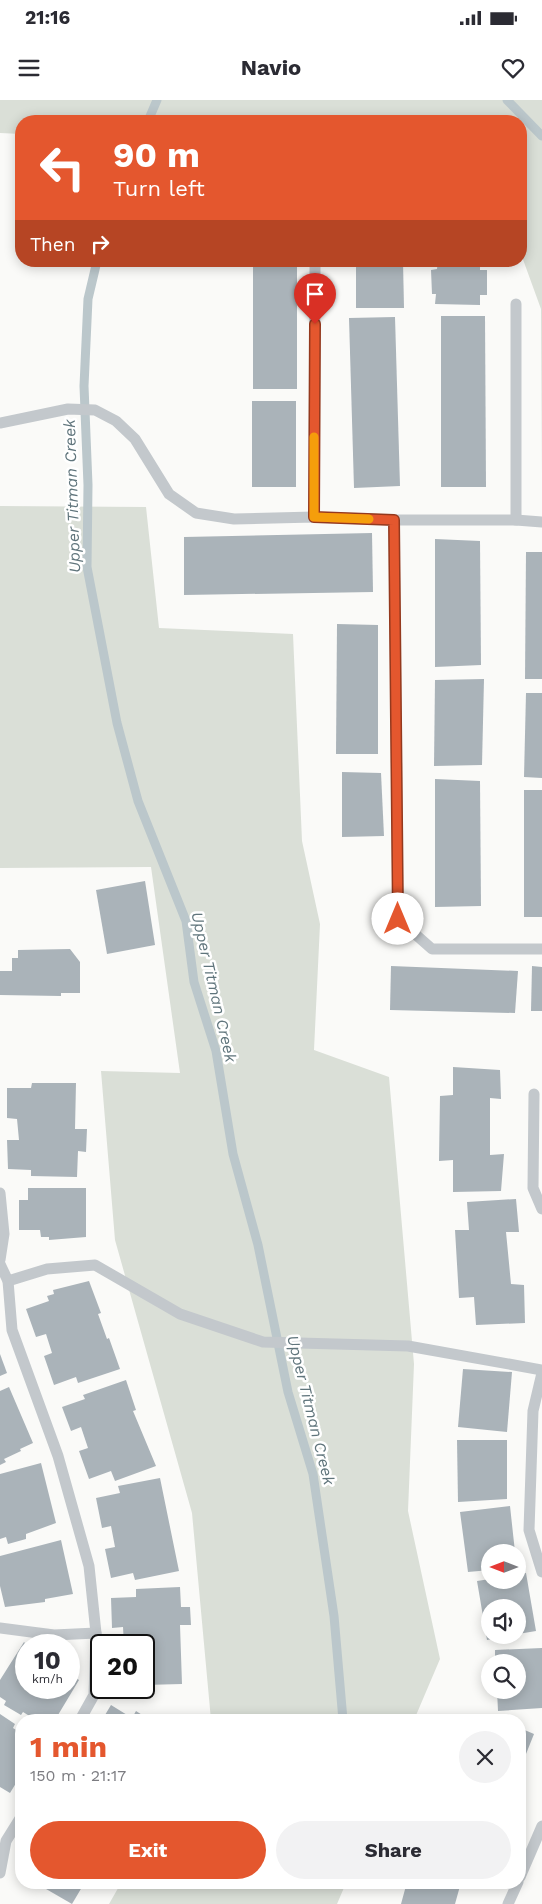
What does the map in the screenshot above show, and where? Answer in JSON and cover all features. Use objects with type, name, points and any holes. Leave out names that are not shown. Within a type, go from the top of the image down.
[{"type":"lane","points":[[314,517],[315,267]]},
{"type":"lane","points":[[516,304],[516,520]]},
{"type":"lane","points":[[0,423],[68,410],[95,410],[116,421],[135,439],[169,494],[196,513],[234,519],[314,517],[542,522]]},
{"type":"lane","points":[[394,520],[398,919],[432,949],[542,950]]},
{"type":"lane","points":[[534,1094],[533,1188],[542,1209]]},
{"type":"lane","points":[[0,1193],[4,1234],[0,1262],[8,1281],[12,1330],[58,1456],[89,1566],[96,1633],[94,1695],[83,1714]]},
{"type":"lane","points":[[8,1281],[47,1269],[95,1264],[180,1314],[263,1342],[408,1346],[542,1372],[533,1411],[529,1530],[542,1572]]},
{"type":"lane","points":[[0,1628],[54,1635],[96,1633]]},
{"type":"lane","points":[[526,1863],[542,1826]]},
{"type":"lane","points":[[0,1873],[6,1841],[15,1827]]},
{"type":"lane","points":[[508,1904],[515,1889]]},
{"type":"shaded area","points":[[0,100],[542,100],[542,477],[541,309],[526,267],[527,115],[15,115],[15,134],[0,133]]},
{"type":"shaded area","points":[[0,506],[146,507],[159,628],[293,634],[302,841],[320,924],[314,1050],[389,1077],[414,1364],[408,1511],[440,1659],[417,1714],[210,1714],[192,1513],[115,1240],[101,1071],[180,1073],[151,867],[0,868]]},
{"type":"shaded area","points":[[118,1889],[343,1889],[337,1904],[109,1904]]},
{"type":"building","points":[[253,267],[297,267],[297,389],[253,389]]},
{"type":"building","points":[[356,267],[403,267],[404,308],[356,308]]},
{"type":"building","points":[[437,267],[480,267],[480,270],[487,270],[487,295],[480,295],[480,305],[435,304],[436,294],[432,294],[431,270],[437,269]]},
{"type":"building","points":[[441,316],[485,316],[486,487],[441,487]]},
{"type":"building","points":[[395,317],[400,486],[354,488],[349,318]]},
{"type":"building","points":[[252,401],[296,401],[296,487],[252,487]]},
{"type":"building","points":[[372,533],[373,592],[184,595],[184,537]]},
{"type":"building","points":[[435,539],[480,541],[481,665],[435,667]]},
{"type":"building","points":[[526,552],[542,552],[542,679],[525,679]]},
{"type":"building","points":[[337,624],[378,625],[378,754],[336,754]]},
{"type":"building","points":[[484,679],[482,765],[434,766],[435,680]]},
{"type":"building","points":[[526,693],[542,693],[542,778],[524,777]]},
{"type":"building","points":[[342,772],[381,773],[384,836],[342,837]]},
{"type":"building","points":[[435,779],[480,781],[481,906],[435,907]]},
{"type":"building","points":[[524,790],[542,790],[542,917],[524,917]]},
{"type":"building","points":[[145,881],[155,945],[107,954],[96,890]]},
{"type":"building","points":[[70,949],[80,962],[80,993],[61,993],[61,996],[0,995],[0,971],[12,971],[12,958],[18,958],[18,950]]},
{"type":"building","points":[[391,966],[518,971],[515,1013],[390,1010]]},
{"type":"building","points":[[532,966],[542,967],[542,1011],[531,1011]]},
{"type":"building","points":[[453,1067],[500,1070],[501,1099],[490,1098],[490,1155],[504,1154],[501,1191],[453,1192],[453,1160],[439,1161],[440,1096],[453,1095]]},
{"type":"building","points":[[32,1083],[76,1083],[75,1129],[87,1129],[86,1152],[78,1151],[77,1177],[31,1176],[31,1170],[8,1169],[7,1140],[19,1140],[17,1119],[7,1118],[7,1088],[31,1088]]},
{"type":"building","points":[[28,1188],[86,1188],[86,1237],[49,1240],[49,1237],[41,1237],[40,1230],[19,1230],[19,1200],[28,1200]]},
{"type":"building","points":[[516,1199],[519,1232],[506,1232],[511,1284],[524,1285],[525,1323],[476,1325],[474,1297],[459,1298],[455,1230],[469,1230],[467,1202]]},
{"type":"building","points":[[89,1281],[101,1313],[98,1314],[120,1369],[78,1383],[76,1377],[54,1385],[44,1356],[52,1353],[46,1334],[36,1337],[26,1309],[49,1301],[47,1296],[54,1294],[53,1290]]},
{"type":"building","points":[[0,1354],[7,1373],[0,1376]]},
{"type":"building","points":[[463,1369],[512,1372],[507,1432],[458,1427]]},
{"type":"building","points":[[126,1380],[136,1410],[133,1411],[156,1466],[115,1481],[111,1471],[89,1479],[79,1451],[88,1448],[81,1427],[71,1431],[62,1407],[85,1399],[83,1395]]},
{"type":"building","points":[[9,1387],[33,1443],[4,1459],[6,1462],[0,1465],[0,1391]]},
{"type":"building","points":[[457,1440],[507,1440],[507,1499],[458,1502]]},
{"type":"building","points":[[41,1463],[56,1523],[26,1534],[26,1539],[8,1544],[6,1537],[0,1539],[0,1474]]},
{"type":"building","points":[[160,1478],[179,1571],[135,1580],[133,1573],[111,1578],[105,1549],[115,1547],[111,1526],[102,1528],[96,1498],[120,1493],[118,1486]]},
{"type":"building","points":[[510,1506],[514,1544],[481,1544],[481,1571],[468,1572],[460,1512]]},
{"type":"building","points":[[61,1540],[73,1594],[45,1599],[45,1602],[5,1607],[0,1586],[0,1556]]},
{"type":"building","points":[[526,1573],[536,1631],[526,1633],[526,1599],[481,1599],[481,1605],[477,1581],[481,1580],[481,1589],[526,1589]]},
{"type":"building","points":[[180,1587],[181,1607],[190,1607],[191,1625],[180,1625],[182,1684],[155,1685],[155,1634],[123,1634],[123,1627],[112,1628],[111,1598],[136,1597],[136,1589]]},
{"type":"building","points":[[542,1648],[542,1708],[498,1711],[497,1699],[526,1699],[526,1654],[495,1654],[495,1650]]},
{"type":"building","points":[[15,1656],[15,1699],[68,1699],[59,1714],[26,1714],[23,1712],[19,1714],[4,1705],[6,1701],[0,1697],[0,1680]]},
{"type":"building","points":[[111,1705],[126,1714],[106,1714]]},
{"type":"building","points":[[0,1714],[15,1724],[13,1728],[15,1729],[15,1785],[10,1793],[0,1787]]},
{"type":"building","points":[[526,1731],[534,1734],[526,1754]]},
{"type":"building","points":[[46,1889],[81,1889],[72,1904]]},
{"type":"building","points":[[405,1889],[459,1889],[455,1904],[401,1904]]},
{"type":"waterway","name":"Upper Titman Creek","points":[[151,115],[157,100]]},
{"type":"waterway","points":[[507,100],[522,115]]},
{"type":"waterway","points":[[527,121],[542,136]]},
{"type":"waterway","name":"Upper Titman Creek","points":[[96,267],[88,299],[84,386],[88,485],[87,567],[117,723],[138,801],[186,921],[194,982],[216,1051],[233,1154],[258,1245],[288,1392],[313,1474],[334,1616],[342,1714]]},
{"type":"slow traffic","points":[[314,437],[314,517],[369,519]]},
{"type":"route","points":[[315,324],[314,517],[394,520],[398,919]]}]
